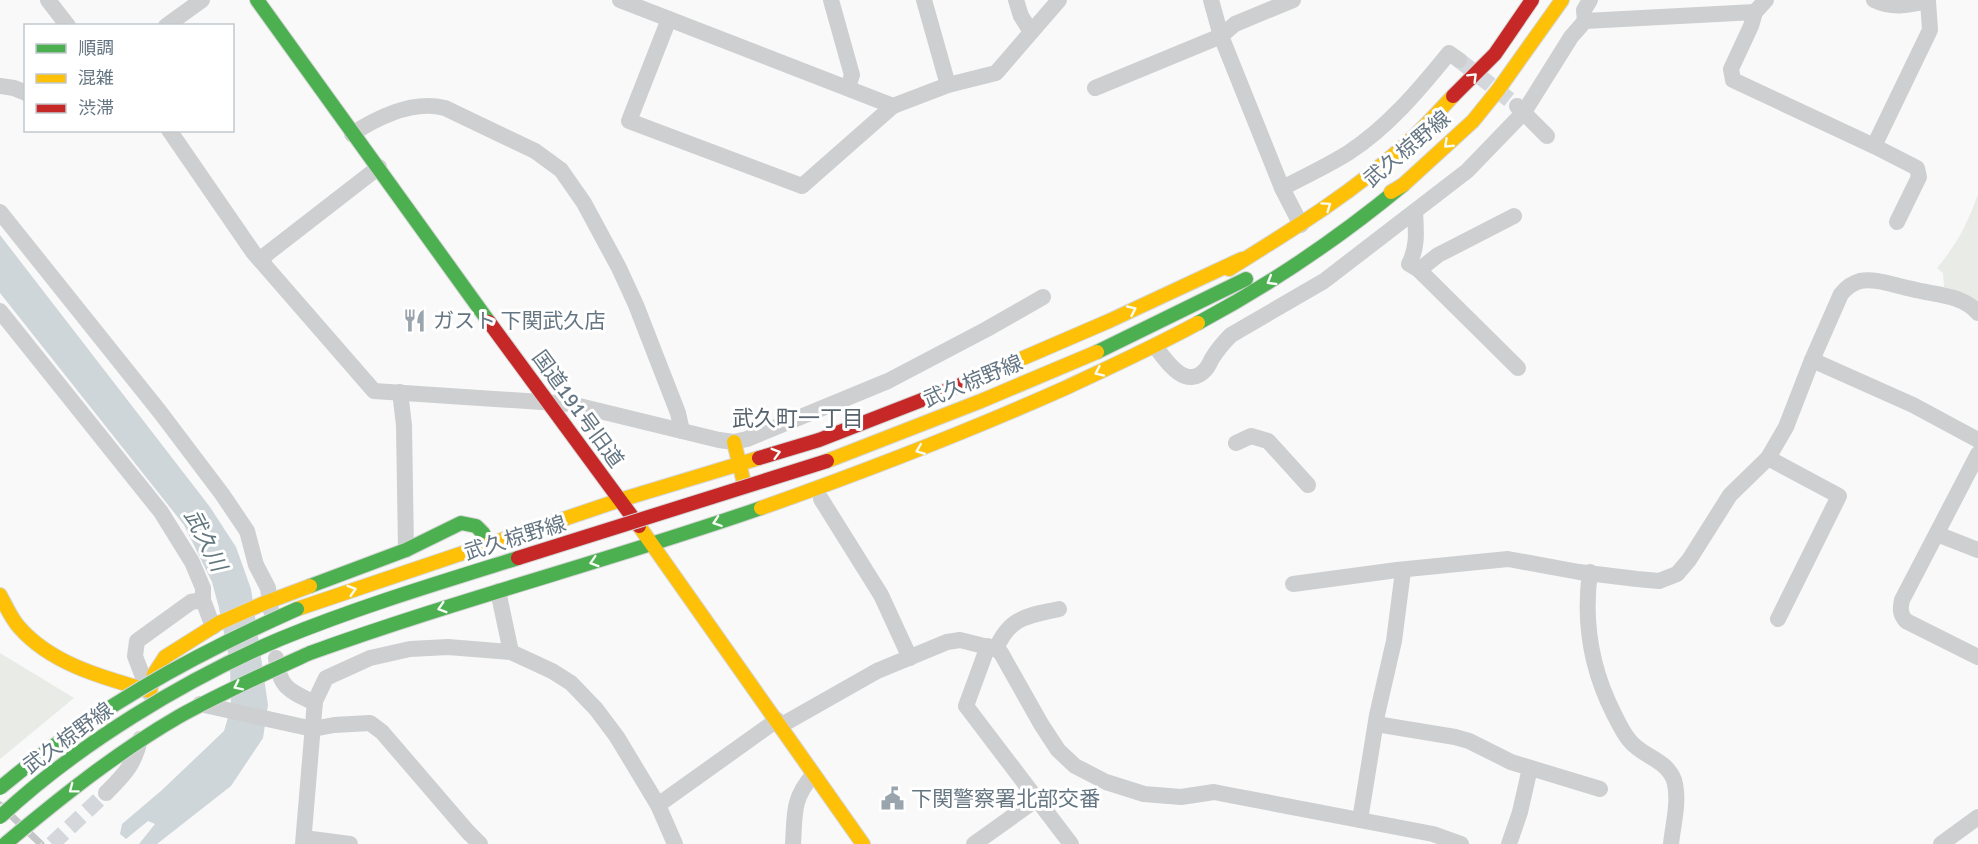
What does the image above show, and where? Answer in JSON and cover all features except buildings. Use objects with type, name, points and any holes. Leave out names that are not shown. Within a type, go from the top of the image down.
[{"type":"main road","name":"国道191号旧道","points":[[257,0],[546,402],[620,500],[863,844]]},
{"type":"main road","name":"武久椋野線","points":[[1075,361],[1137,323],[1200,290],[1242,259],[1301,225],[1378,168],[1438,113],[1495,54],[1532,0]]},
{"type":"main road","name":"武久椋野線","points":[[0,817],[57,770],[116,728],[223,666],[274,643],[382,601],[827,461],[982,401],[1075,361],[1276,264],[1403,185],[1473,121],[1562,0]]},
{"type":"main road","points":[[5,844],[86,778],[160,728],[207,702],[310,653],[383,627],[752,510],[912,453],[1011,412],[1155,346],[1221,311],[1281,276],[1326,246],[1403,185]]},
{"type":"main road","points":[[0,788],[56,744],[131,693],[210,650],[297,609],[620,500],[819,440],[991,373],[1242,259]]},
{"type":"main road","points":[[734,442],[752,510]]},
{"type":"main road","points":[[0,595],[19,627],[36,643],[58,657],[108,680],[150,691],[154,674],[165,657],[216,625],[266,602],[406,550],[461,523],[476,526],[488,543]]},
{"type":"street","points":[[48,0],[66,24]]},
{"type":"street","points":[[169,24],[202,0]]},
{"type":"street","points":[[620,0],[893,106]]},
{"type":"street","points":[[831,0],[852,75],[848,87]]},
{"type":"street","points":[[924,0],[948,86]]},
{"type":"street","points":[[1016,0],[1021,16],[1031,32]]},
{"type":"street","points":[[669,19],[629,121],[802,186],[893,106],[948,86],[996,73],[1059,0]]},
{"type":"street","points":[[1211,0],[1221,36],[1282,188],[1301,225]]},
{"type":"street","points":[[1095,88],[1221,36],[1235,24],[1293,0]]},
{"type":"street","points":[[1585,21],[1584,10],[1590,0]]},
{"type":"street","points":[[1874,0],[1891,6],[1928,1],[1930,30],[1874,146]]},
{"type":"street","points":[[1155,346],[1174,371],[1186,376],[1200,374],[1231,335],[1323,281],[1415,212],[1467,171],[1520,108],[1585,21],[1760,6],[1731,69],[1733,80],[1917,168],[1919,177],[1897,222]]},
{"type":"street","points":[[1282,188],[1346,154],[1366,139],[1414,96],[1449,53],[1459,60]]},
{"type":"street","points":[[0,86],[24,92]]},
{"type":"street","points":[[352,134],[371,121],[418,106],[434,105],[535,151],[561,170],[584,203],[619,268],[678,413],[682,431]]},
{"type":"street","points":[[1520,108],[1547,136]]},
{"type":"street","points":[[169,132],[253,252],[374,391],[571,404],[734,442],[747,439],[888,381],[987,330],[1043,297]]},
{"type":"street","points":[[261,260],[268,252],[379,167]]},
{"type":"street","points":[[0,212],[160,412],[247,531],[256,565],[268,588],[266,602],[278,675],[289,689],[315,703]]},
{"type":"street","points":[[1415,212],[1417,235],[1414,255],[1409,264],[1419,270],[1518,368]]},
{"type":"street","points":[[1419,270],[1438,255],[1514,216]]},
{"type":"street","points":[[1293,584],[1508,559],[1659,581],[1677,574],[1689,560],[1730,495],[1768,458],[1786,427],[1841,294],[1857,281],[1876,281],[1941,294],[1963,302],[1978,313]]},
{"type":"street","points":[[0,311],[161,512],[192,562],[203,588],[203,600],[216,625]]},
{"type":"street","points":[[1812,360],[1913,405],[1978,440]]},
{"type":"street","points":[[400,392],[404,425],[406,550]]},
{"type":"street","points":[[1236,443],[1251,436],[1268,441],[1308,485]]},
{"type":"street","points":[[1978,454],[1902,600],[1900,609],[1906,621],[1978,657]]},
{"type":"street","points":[[1768,458],[1839,496],[1778,618]]},
{"type":"street","points":[[821,499],[881,595],[910,658]]},
{"type":"street","points":[[1937,534],[1978,550]]},
{"type":"street","points":[[488,543],[502,557],[542,577]]},
{"type":"street","points":[[1360,820],[1376,724],[1394,641],[1403,571]]},
{"type":"street","points":[[1590,572],[1586,609],[1589,642],[1595,670],[1609,705],[1625,734],[1639,749],[1664,765],[1674,781],[1676,801],[1671,844]]},
{"type":"street","points":[[498,591],[512,652]]},
{"type":"street","points":[[106,793],[125,774],[137,755],[150,691],[135,656],[137,641],[191,602],[203,600]]},
{"type":"street","points":[[1059,609],[1033,615],[1011,624],[992,647],[966,706],[1071,844]]},
{"type":"street","points":[[658,805],[779,723],[877,671],[947,642],[960,640],[992,647],[1005,660],[1058,750],[1075,766],[1106,782],[1144,794],[1181,797],[1214,792],[1433,834],[1461,844]]},
{"type":"street","points":[[350,844],[304,841],[315,703],[326,678],[370,658],[410,650],[448,647],[512,652],[571,683],[596,709],[617,736],[658,805],[675,844]]},
{"type":"street","points":[[150,691],[274,722],[313,729],[370,723],[382,732],[480,844]]},
{"type":"street","points":[[1376,724],[1469,741],[1511,762],[1600,789]]},
{"type":"street","points":[[1509,844],[1520,812],[1530,768]]},
{"type":"street","points":[[793,844],[798,796],[802,787],[813,775]]},
{"type":"street","points":[[974,844],[1037,799]]},
{"type":"street","points":[[1941,844],[1978,817]]},
{"type":"shaded area","points":[[1978,194],[1978,303],[1966,295],[1944,287],[1943,273],[1937,268],[1961,233]]},
{"type":"shaded area","points":[[0,653],[74,698],[0,759]]},
{"type":"water","name":"武久川","points":[[0,235],[210,507],[236,547],[251,589],[268,705],[263,738],[231,786],[157,844],[139,844],[155,824],[148,821],[126,839],[120,834],[122,824],[162,790],[224,731],[231,707],[230,663],[219,608],[212,582],[184,525],[0,293]]},
{"type":"tunnel","points":[[1459,60],[1516,105]]},
{"type":"tunnel","points":[[52,844],[106,793]]},
{"type":"railway","points":[[0,805],[41,844]]},
{"type":"traffic: fast","points":[[257,0],[489,322]]},
{"type":"traffic: fast","points":[[1198,323],[1304,259],[1403,185]]},
{"type":"traffic: fast","points":[[1097,352],[1246,279]]},
{"type":"traffic: fast","points":[[310,653],[366,633],[761,508]]},
{"type":"traffic: fast","points":[[310,586],[406,550],[461,523],[476,526],[488,543]]},
{"type":"traffic: fast","points":[[0,817],[30,790],[133,716],[244,655],[339,616],[518,558]]},
{"type":"traffic: fast","points":[[0,788],[105,710],[217,647],[297,609]]},
{"type":"traffic: fast","points":[[5,844],[89,777],[155,731],[211,700],[310,653]]},
{"type":"traffic: slow","points":[[1391,192],[1403,185],[1473,121],[1562,0]]},
{"type":"traffic: slow","points":[[1229,269],[1320,211],[1363,180],[1411,139],[1453,96]]},
{"type":"traffic: slow","points":[[963,384],[1109,321],[1242,259]]},
{"type":"traffic: slow","points":[[761,508],[913,452],[1026,405],[1131,357],[1198,323]]},
{"type":"traffic: slow","points":[[827,461],[981,401],[1097,352]]},
{"type":"traffic: slow","points":[[734,442],[743,479]]},
{"type":"traffic: slow","points":[[297,609],[620,500],[759,458]]},
{"type":"traffic: slow","points":[[639,526],[863,844]]},
{"type":"traffic: slow","points":[[0,595],[19,627],[46,651],[97,675],[150,691],[154,674],[165,657],[219,623],[310,586]]},
{"type":"traffic: jam","points":[[1453,96],[1495,54],[1532,0]]},
{"type":"traffic: jam","points":[[489,322],[639,526]]},
{"type":"traffic: jam","points":[[759,458],[819,440],[963,384]]},
{"type":"traffic: jam","points":[[518,558],[827,461]]},
{"type":"place","name":"ガスト 下関武久店","points":[[415,321]]},
{"type":"place","name":"下関警察署北部交番","points":[[893,799]]},
{"type":"district","name":"武久町一丁目","points":[[798,418]]}]
